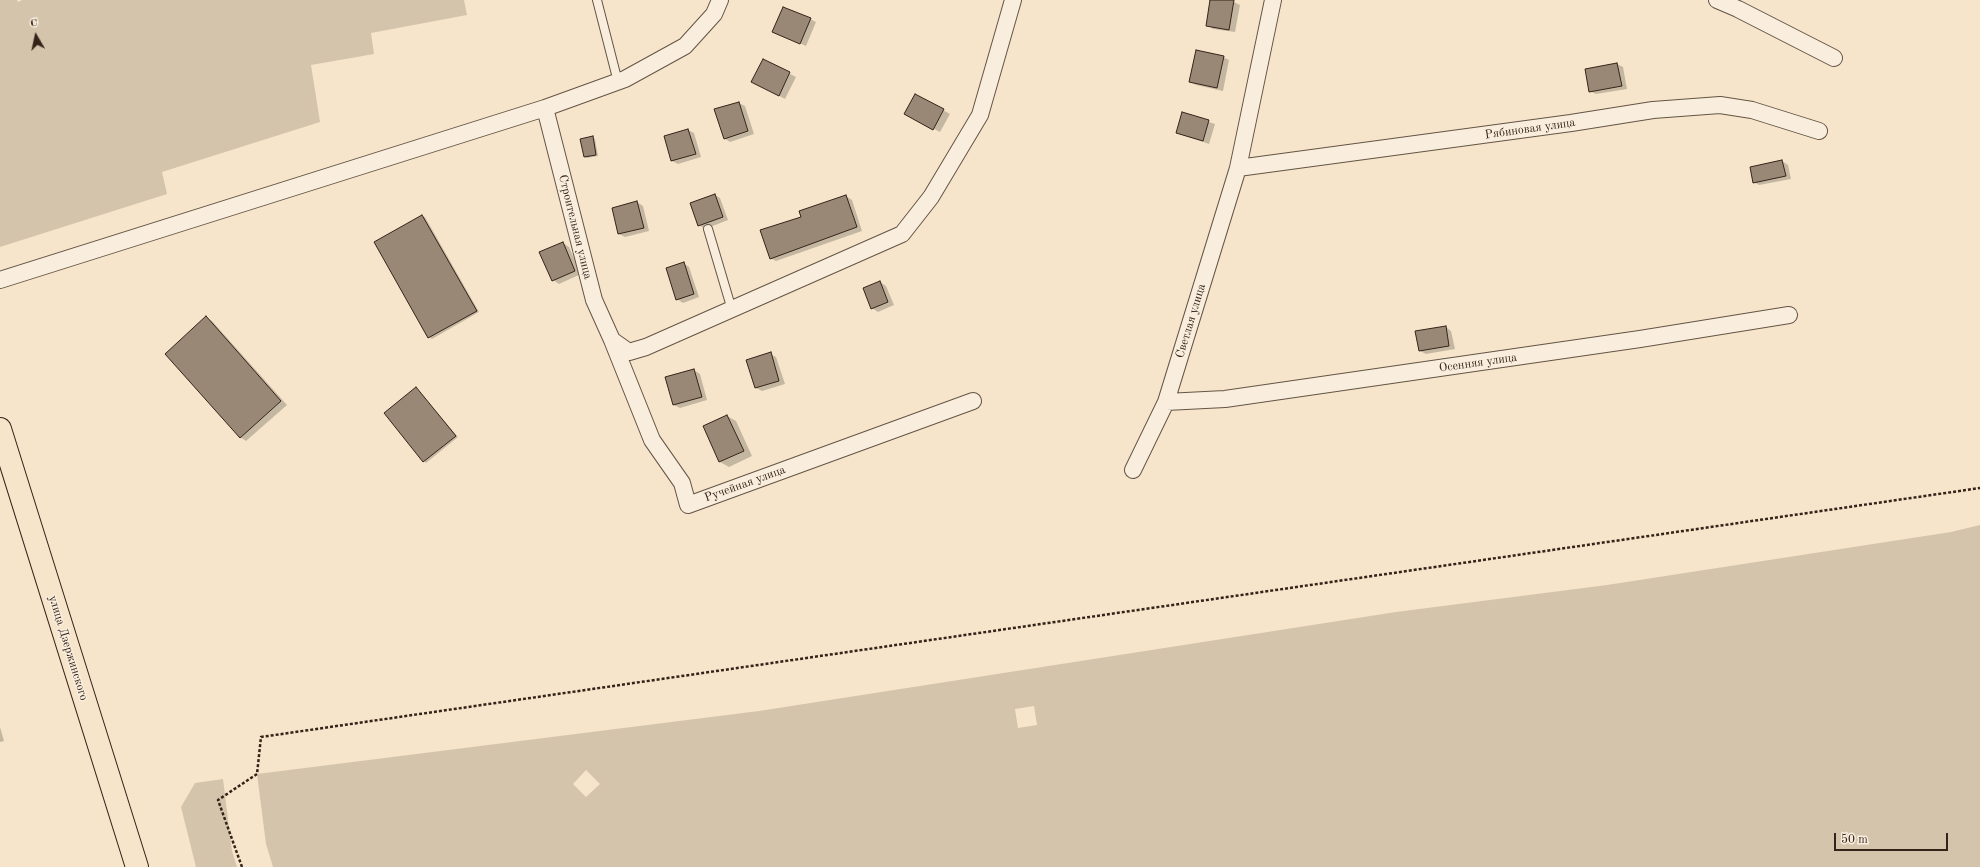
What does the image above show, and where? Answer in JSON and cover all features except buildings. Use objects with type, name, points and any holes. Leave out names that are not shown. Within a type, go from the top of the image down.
[{"type":"main road","name":"улица Дзержинского","points":[[0,429],[137,867]]},
{"type":"street","points":[[0,280],[545,108],[618,82],[685,46],[714,14],[720,0]]},
{"type":"street","points":[[612,340],[629,352],[646,347],[902,234],[931,198],[980,115],[1013,0]]},
{"type":"street","name":"Светлая улица","points":[[1133,470],[1166,402],[1238,168],[1273,0]]},
{"type":"street","points":[[1717,0],[1738,9],[1834,58]]},
{"type":"street","name":"Рябиновая улица","points":[[1238,168],[1563,124],[1653,110],[1720,105],[1752,110],[1820,131]]},
{"type":"street","name":"Строительная улица","points":[[545,108],[594,300],[612,340]]},
{"type":"street","name":"Осенняя улица","points":[[1166,402],[1225,399],[1640,339],[1789,315]]},
{"type":"street","name":"Ручейная улица","points":[[612,340],[652,440],[682,483],[688,505],[973,401]]},
{"type":"lane","points":[[597,0],[618,82]]},
{"type":"lane","points":[[708,229],[732,310]]},
{"type":"path","points":[[242,867],[218,800],[257,774],[261,737],[1980,488]]},
{"type":"shaded area","points":[[0,0],[17,0],[18,2],[22,0],[464,0],[467,15],[371,33],[374,54],[311,65],[320,122],[162,172],[167,194],[0,247]]},
{"type":"shaded area","points":[[1980,525],[1980,867],[273,867],[266,844],[257,774],[759,711],[1396,612],[1607,585],[1951,532]],"holes":[[[1034,706],[1037,725],[1018,728],[1015,709]],[[586,770],[600,784],[586,797],[573,784]]]},
{"type":"shaded area","points":[[223,779],[232,851],[237,867],[196,867],[181,807],[195,783]]}]
